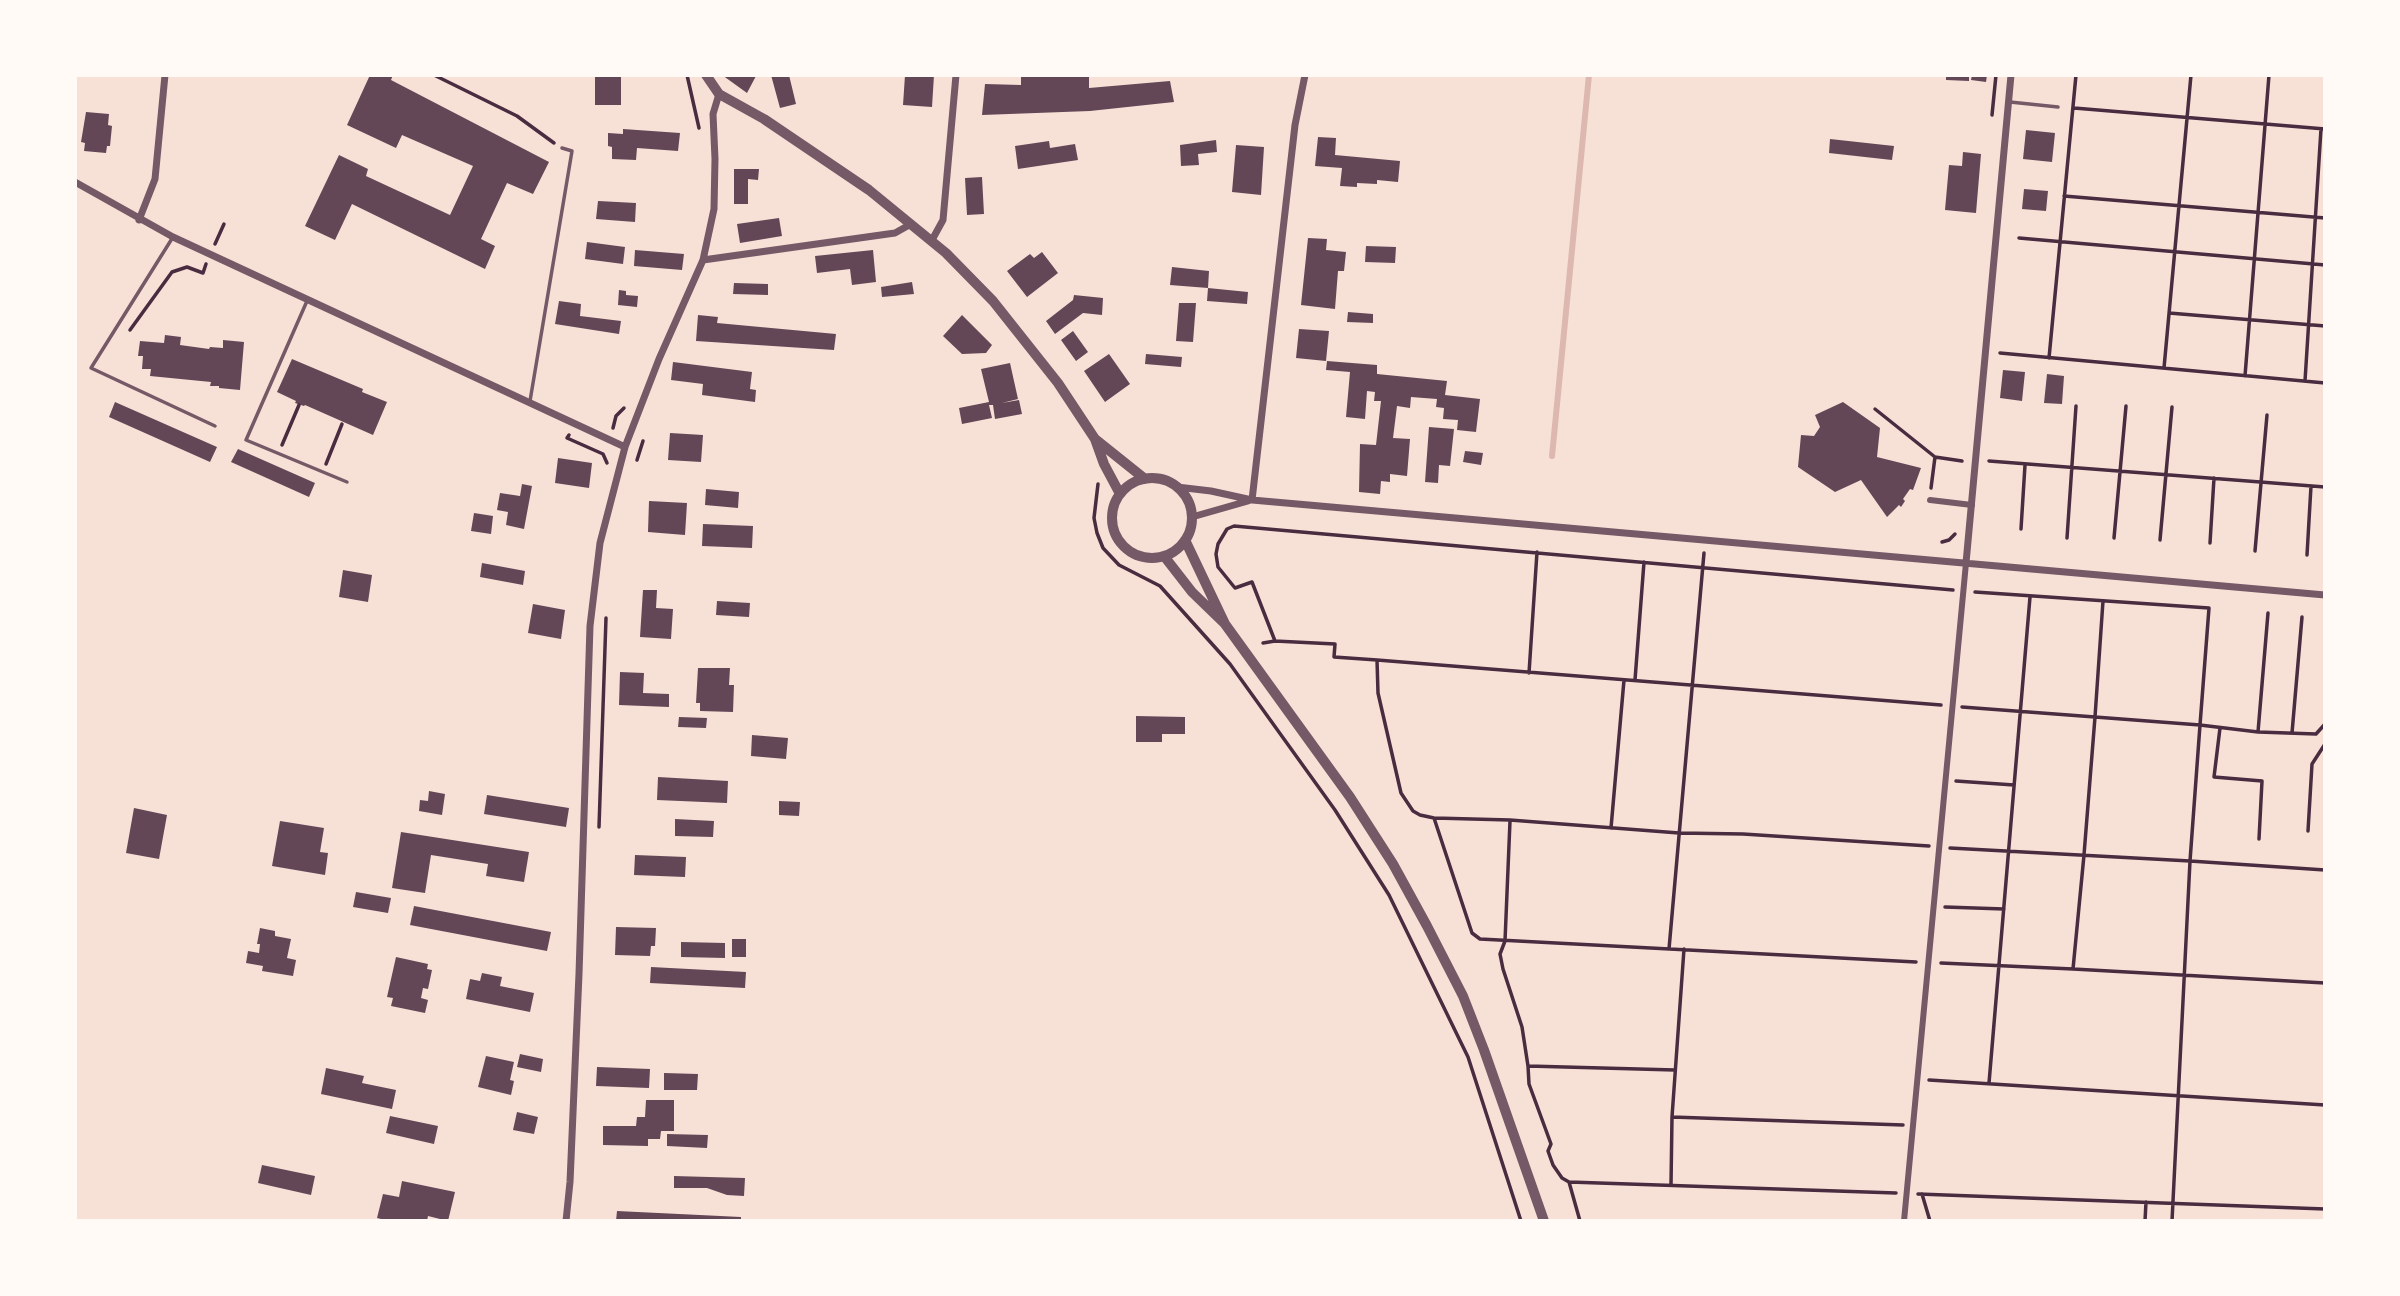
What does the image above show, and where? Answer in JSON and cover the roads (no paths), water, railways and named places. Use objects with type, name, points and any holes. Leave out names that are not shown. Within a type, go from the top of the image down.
[{"type":"street","points":[[139,220],[155,179],[165,75]]},
{"type":"street","points":[[706,75],[719,94],[744,107],[869,190],[932,240],[993,300],[1058,383],[1095,439],[1119,494]]},
{"type":"street","points":[[932,240],[943,220],[956,75]]},
{"type":"street","points":[[1252,500],[1296,118],[1305,75]]},
{"type":"street","points":[[1903,1221],[2011,75]]},
{"type":"street","points":[[566,1221],[579,974],[590,626],[600,543],[625,447],[659,359],[703,260],[714,209],[713,114],[719,94]]},
{"type":"street","points":[[75,182],[139,220],[210,255],[625,447]]},
{"type":"street","points":[[703,260],[893,234],[911,224]]},
{"type":"street","points":[[1095,439],[1145,479]]},
{"type":"street","points":[[1145,479],[1168,481],[1177,487],[1188,500],[1192,517],[1185,540],[1164,556],[1152,558],[1129,550],[1114,530],[1112,518],[1119,494],[1135,481],[1145,479]]},
{"type":"street","points":[[1177,487],[1252,500],[2325,595]]},
{"type":"street","points":[[1192,517],[1252,500]]},
{"type":"street","points":[[1930,500],[1972,505]]},
{"type":"street","points":[[1185,540],[1225,624],[1350,797],[1393,864],[1427,926],[1463,996],[1544,1221]]},
{"type":"street","points":[[1164,556],[1192,592],[1225,624]]},
{"type":"lane","points":[[2008,102],[2057,107]]},
{"type":"lane","points":[[530,403],[572,152],[562,148]]},
{"type":"lane","points":[[173,237],[91,368],[215,426]]},
{"type":"lane","points":[[307,301],[246,440],[347,482]]},
{"type":"waterway","points":[[1552,456],[1589,75]]}]
